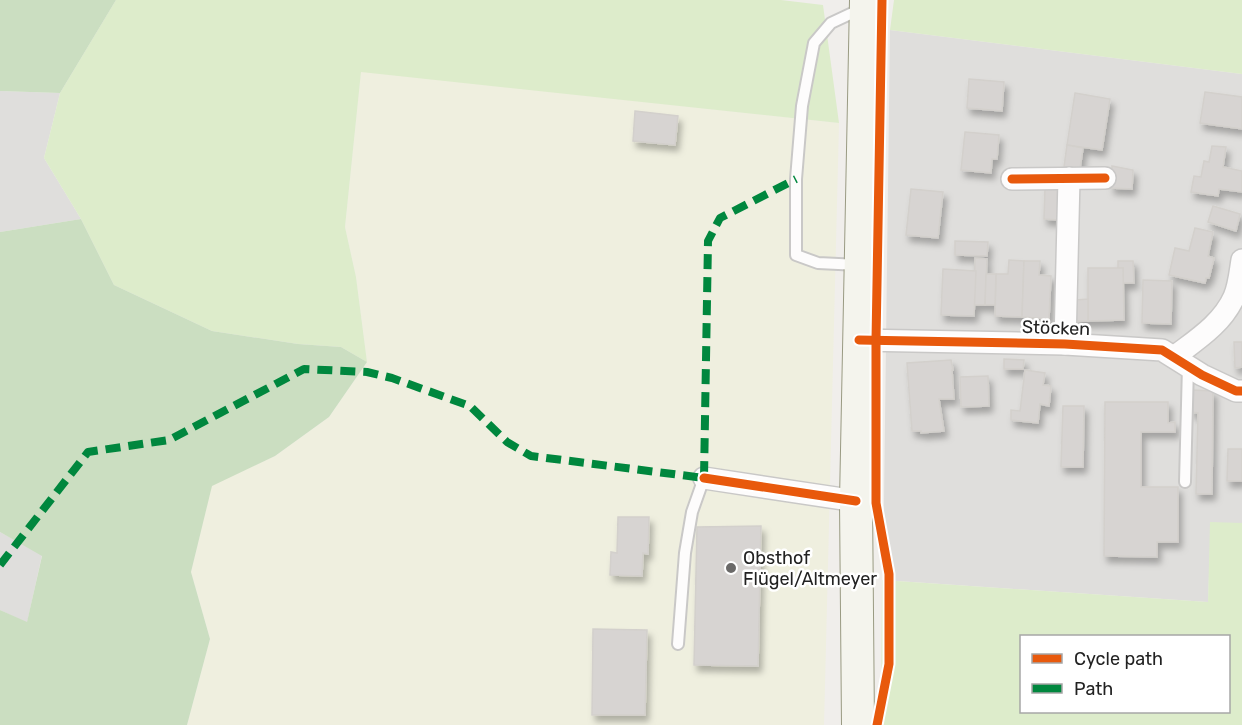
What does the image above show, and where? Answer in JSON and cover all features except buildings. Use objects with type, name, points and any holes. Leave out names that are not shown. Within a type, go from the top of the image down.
[{"type":"main road","points":[[858,725],[856,501],[866,3]]},
{"type":"street","name":"Stöcken","points":[[1065,345],[1069,178]]},
{"type":"street","points":[[1012,179],[1105,178]]},
{"type":"street","points":[[1181,361],[1208,331],[1235,309],[1235,295],[1242,261]]},
{"type":"street","name":"Stöcken","points":[[859,340],[1162,350],[1202,375],[1236,391],[1242,391]]},
{"type":"street","points":[[704,478],[856,501]]},
{"type":"lane","points":[[860,265],[818,263],[796,255],[796,179],[802,106],[814,43],[831,23],[866,3]]},
{"type":"lane","points":[[1181,361],[1185,482]]},
{"type":"lane","points":[[678,644],[685,553],[692,512],[704,478]]},
{"type":"shaded area","points":[[890,30],[1242,74],[1242,523],[1211,523],[1208,602],[883,580]]},
{"type":"shaded area","points":[[0,91],[60,93],[44,158],[81,219],[0,232]]},
{"type":"shaded area","points":[[0,532],[42,555],[27,623],[0,610]]},
{"type":"green space","points":[[0,0],[116,0],[60,93],[0,91]]},
{"type":"green space","points":[[116,0],[781,0],[823,5],[839,123],[361,72],[345,227],[356,277],[367,362],[341,347],[298,344],[212,331],[114,285],[81,219],[44,158],[60,93]]},
{"type":"green space","points":[[894,0],[1242,0],[1242,74],[890,30]]},
{"type":"green space","points":[[361,71],[839,123],[824,725],[187,725],[210,639],[191,572],[212,485],[275,456],[329,417],[367,362],[356,277],[345,227]]},
{"type":"green space","points":[[81,219],[114,285],[212,331],[298,344],[341,347],[367,362],[329,417],[275,456],[212,486],[191,572],[210,639],[187,725],[0,725],[0,610],[27,622],[42,556],[0,532],[0,232]]},
{"type":"green space","points":[[1210,522],[1242,523],[1242,725],[881,725],[882,580],[1208,602]]},
{"type":"marked path","points":[[0,565],[88,452],[169,440],[304,369],[367,372],[392,378],[470,406],[507,442],[531,456],[704,478],[708,241],[720,218],[796,179]]},
{"type":"cycle path","points":[[877,725],[889,664],[889,574],[876,503],[876,340],[882,0]]},
{"type":"cycle path","points":[[1012,179],[1105,178]]},
{"type":"cycle path","points":[[859,340],[1065,344],[1162,350],[1202,375],[1236,391],[1242,391]]},
{"type":"cycle path","points":[[704,478],[856,501]]},
{"type":"place","name":"Obsthof Flügel/Altmeyer","points":[[731,568]]}]
